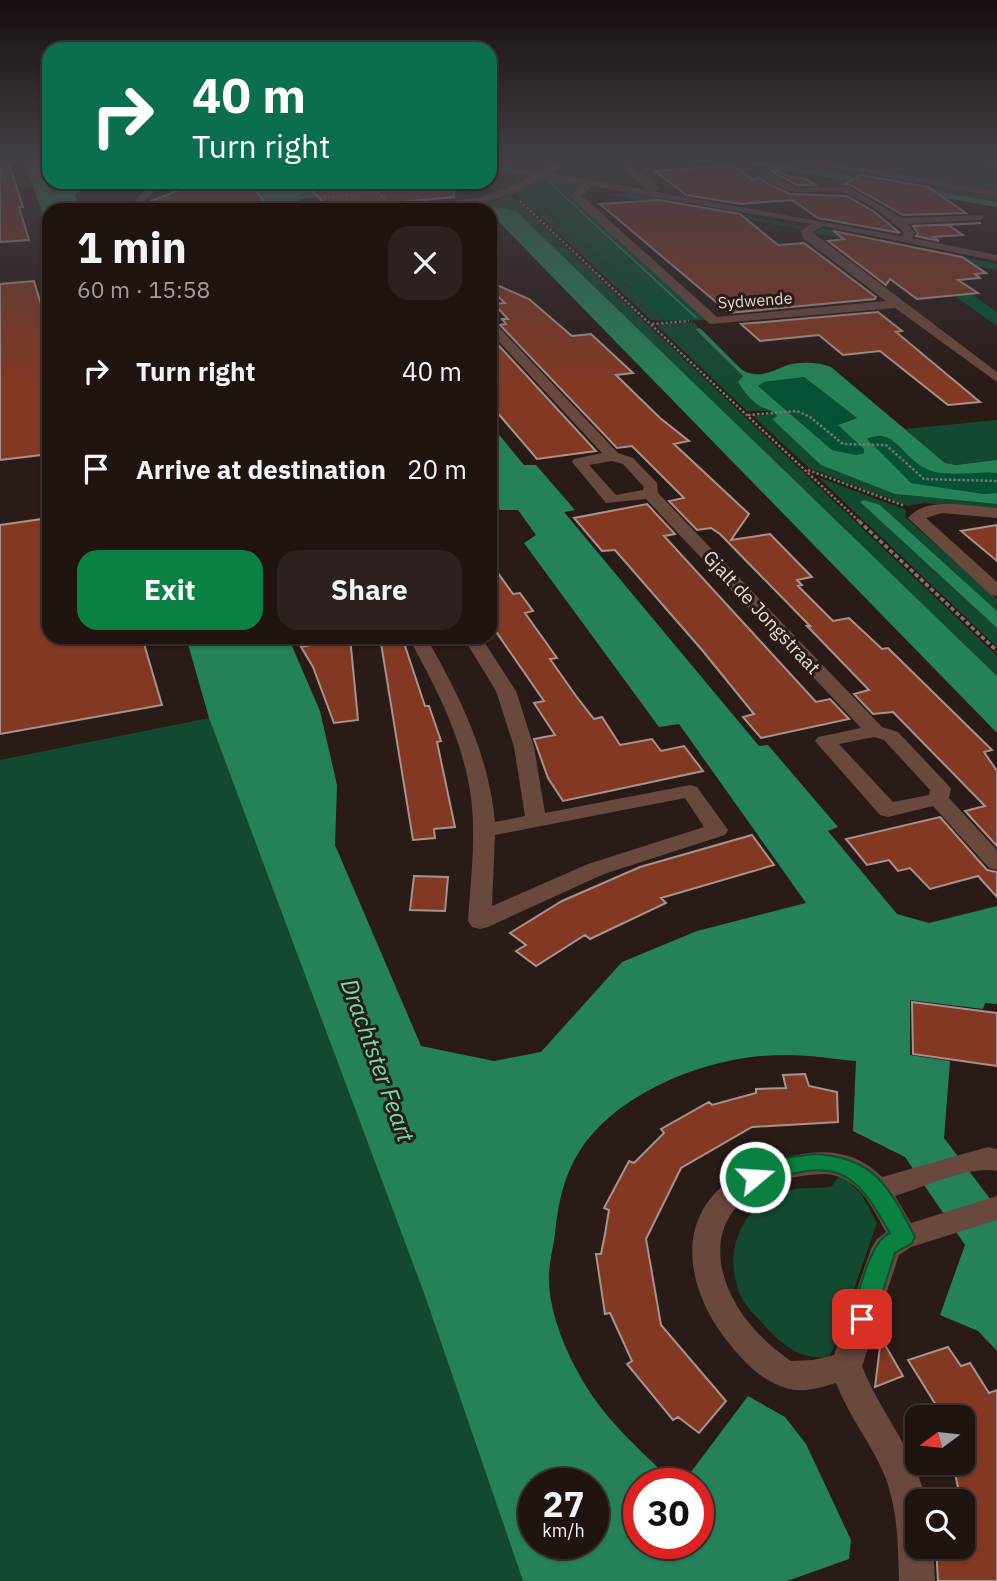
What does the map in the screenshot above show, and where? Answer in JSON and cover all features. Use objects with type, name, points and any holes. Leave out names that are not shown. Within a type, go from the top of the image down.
[{"type":"street","name":"Sydwende","points":[[619,235],[714,321],[895,304]]},
{"type":"street","points":[[807,235],[895,304],[997,378]]},
{"type":"street","points":[[882,235],[997,258]]},
{"type":"street","points":[[904,239],[908,235]]},
{"type":"street","name":"Gjalt de Jongstraat","points":[[497,332],[613,456],[628,461],[652,486],[650,494],[875,731],[891,736],[941,789],[939,799],[997,863]]},
{"type":"street","points":[[613,456],[579,462],[612,500],[650,494]]},
{"type":"street","points":[[997,513],[955,509],[922,511],[917,515],[918,521],[997,591]]},
{"type":"street","points":[[421,644],[453,702],[467,744],[482,812],[484,831],[480,921],[596,869],[717,830],[690,791],[484,831]]},
{"type":"street","points":[[476,644],[506,691],[524,747],[536,821]]},
{"type":"street","points":[[875,731],[825,741],[888,810],[939,799]]},
{"type":"street","points":[[876,1189],[985,1160]]},
{"type":"street","points":[[846,1366],[796,1378],[770,1366],[727,1320],[709,1286],[703,1258],[708,1228],[719,1207],[737,1189],[755,1177],[786,1167],[814,1163],[839,1164],[862,1174],[876,1189],[904,1237]]},
{"type":"street","points":[[917,1581],[914,1526],[907,1491],[898,1466],[855,1390],[846,1366],[886,1249],[892,1242],[997,1208]]},
{"type":"path","points":[[556,235],[997,651]]},
{"type":"path","points":[[651,324],[714,321]]},
{"type":"path","points":[[748,415],[793,410],[810,417],[842,444],[886,445],[924,479],[997,481]]},
{"type":"path","points":[[804,469],[922,511]]},
{"type":"shaded area","points":[[541,235],[553,235],[997,656],[997,676]]},
{"type":"shaded area","points":[[560,235],[572,235],[666,321],[651,320]]},
{"type":"shaded area","points":[[573,235],[604,235],[698,318],[607,235],[613,235],[707,320],[666,321]]},
{"type":"shaded area","points":[[822,235],[855,235],[997,264],[997,270],[923,254],[917,256],[997,312],[997,326],[891,251],[877,245]]},
{"type":"shaded area","points":[[694,322],[698,328],[695,329],[743,376],[738,382],[746,392],[773,411],[747,411],[657,326]]},
{"type":"shaded area","points":[[804,377],[857,418],[839,424],[864,449],[864,453],[856,455],[832,450],[758,386],[764,382]]},
{"type":"shaded area","points":[[775,413],[777,416],[773,419],[895,494],[997,504],[997,511],[924,503],[908,506],[809,468],[754,417]]},
{"type":"shaded area","points":[[997,420],[997,460],[956,465],[945,463],[905,429]]},
{"type":"shaded area","points":[[875,436],[892,440],[918,464],[934,471],[997,473],[997,493],[984,494],[911,483],[866,440]]},
{"type":"shaded area","points":[[818,477],[906,510],[905,517],[997,599],[997,611],[880,505],[860,502],[997,628],[997,647]]},
{"type":"shaded area","points":[[209,718],[425,1296],[523,1581],[0,1581],[0,760]]},
{"type":"shaded area","points":[[841,1174],[862,1195],[877,1223],[833,1349],[829,1356],[810,1356],[793,1350],[778,1339],[744,1301],[735,1277],[735,1248],[745,1221],[765,1200],[792,1189],[831,1187]]},
{"type":"water","points":[[511,235],[541,235],[997,676],[997,733]]},
{"type":"water","points":[[605,235],[698,318],[695,318]]},
{"type":"water","points":[[700,328],[748,373],[764,374],[790,364],[802,363],[831,367],[945,463],[956,465],[997,460],[997,473],[939,473],[921,466],[890,439],[876,436],[867,439],[911,483],[984,494],[997,493],[997,504],[895,494],[821,465],[772,419],[777,416],[775,413],[749,397],[738,382],[743,376],[695,329]],"holes":[[[804,377],[857,418],[838,425],[864,449],[864,453],[856,455],[832,450],[758,386],[764,382]]]},
{"type":"water","name":"Drachtster Feart","points":[[497,432],[524,465],[536,465],[575,510],[564,512],[759,746],[768,745],[838,827],[828,831],[897,914],[929,923],[997,906],[997,1004],[985,1003],[983,1009],[910,1000],[910,1055],[950,1061],[944,1138],[997,1208],[997,1351],[978,1331],[940,1315],[965,1245],[905,1157],[853,1131],[856,1061],[796,1055],[759,1056],[701,1068],[673,1079],[620,1108],[599,1127],[575,1159],[563,1190],[549,1276],[550,1295],[561,1336],[579,1375],[595,1400],[659,1468],[623,1468],[623,1559],[714,1559],[714,1468],[694,1468],[748,1396],[785,1417],[806,1444],[851,1540],[849,1559],[787,1581],[523,1581],[425,1296],[209,718],[188,644],[291,644],[320,711],[337,785],[335,845],[421,1046],[494,1061],[541,1052],[622,962],[697,931],[806,903],[679,724],[659,727],[524,543],[536,535],[518,510],[500,510],[497,506]]},
{"type":"water","points":[[864,500],[880,505],[997,611],[997,628],[860,502]]},
{"type":"building","points":[[0,235],[27,235],[29,240],[0,242]]},
{"type":"building","points":[[636,235],[765,235],[778,245],[804,243],[876,297],[875,299],[729,313]]},
{"type":"building","points":[[838,235],[852,235],[962,257],[986,273],[975,274],[980,278],[958,280],[978,293],[917,299],[890,279],[886,285],[828,241],[844,239]]},
{"type":"building","points":[[963,235],[933,237],[939,241],[916,236]]},
{"type":"building","points":[[34,281],[42,308],[42,455],[0,460],[0,284]]},
{"type":"building","points":[[497,285],[529,299],[572,336],[591,334],[633,373],[616,375],[660,418],[689,441],[674,444],[749,514],[731,540],[770,534],[812,577],[797,580],[802,585],[798,586],[833,621],[849,618],[882,649],[888,648],[992,750],[984,752],[997,771],[997,846],[965,811],[985,806],[893,712],[873,714],[854,694],[869,690],[807,626],[810,626],[720,534],[711,528],[697,530],[669,501],[684,498],[632,446],[617,448],[500,325],[506,324],[502,319],[508,319],[497,304],[505,303],[497,296]]},
{"type":"building","points":[[878,312],[902,331],[896,332],[980,402],[948,405],[880,351],[843,355],[819,335],[760,341],[741,324]]},
{"type":"building","points":[[497,344],[596,451],[537,459],[497,412]]},
{"type":"building","points":[[647,504],[675,534],[664,536],[816,702],[830,699],[849,719],[761,738],[743,717],[754,714],[702,650],[615,550],[602,551],[574,518]]},
{"type":"building","points":[[42,519],[42,644],[144,644],[162,705],[0,734],[0,525]]},
{"type":"building","points":[[997,525],[997,561],[961,531]]},
{"type":"building","points":[[497,572],[513,594],[520,593],[533,611],[525,613],[557,658],[550,659],[576,696],[594,719],[602,717],[620,745],[652,739],[661,751],[684,746],[703,771],[563,801],[548,778],[534,739],[555,735],[534,703],[544,701],[497,633]]},
{"type":"building","points":[[316,644],[351,644],[358,720],[334,723],[313,667],[301,647]]},
{"type":"building","points":[[381,644],[404,644],[425,706],[429,706],[441,741],[437,742],[455,827],[434,829],[435,838],[413,840]]},
{"type":"building","points":[[940,817],[987,870],[997,872],[997,897],[978,876],[930,889],[910,868],[898,871],[889,860],[867,865],[846,839]]},
{"type":"building","points":[[752,835],[774,865],[661,898],[666,903],[590,939],[585,935],[536,966],[516,951],[526,945],[510,933],[562,901],[640,867]]},
{"type":"building","points":[[414,876],[448,877],[445,911],[410,910]]},
{"type":"building","points":[[912,1002],[997,1013],[997,1066],[913,1054]]},
{"type":"building","points":[[805,1074],[809,1086],[837,1092],[838,1122],[752,1127],[681,1168],[646,1239],[661,1325],[726,1401],[699,1433],[678,1417],[673,1420],[627,1364],[632,1361],[610,1313],[605,1314],[596,1254],[601,1254],[605,1234],[609,1210],[604,1208],[629,1161],[634,1163],[664,1133],[661,1129],[709,1102],[712,1105],[756,1093],[756,1089],[786,1088],[783,1075]]},
{"type":"building","points":[[881,1338],[903,1376],[875,1387]]},
{"type":"building","points":[[948,1347],[961,1366],[970,1363],[989,1393],[997,1390],[997,1581],[938,1581],[937,1559],[975,1559],[975,1489],[958,1489],[955,1475],[975,1475],[975,1405],[936,1405],[908,1360]]},
{"type":"route","points":[[755,1177],[786,1167],[814,1163],[839,1164],[862,1174],[876,1189],[904,1237],[892,1242],[886,1249],[862,1319]]}]
